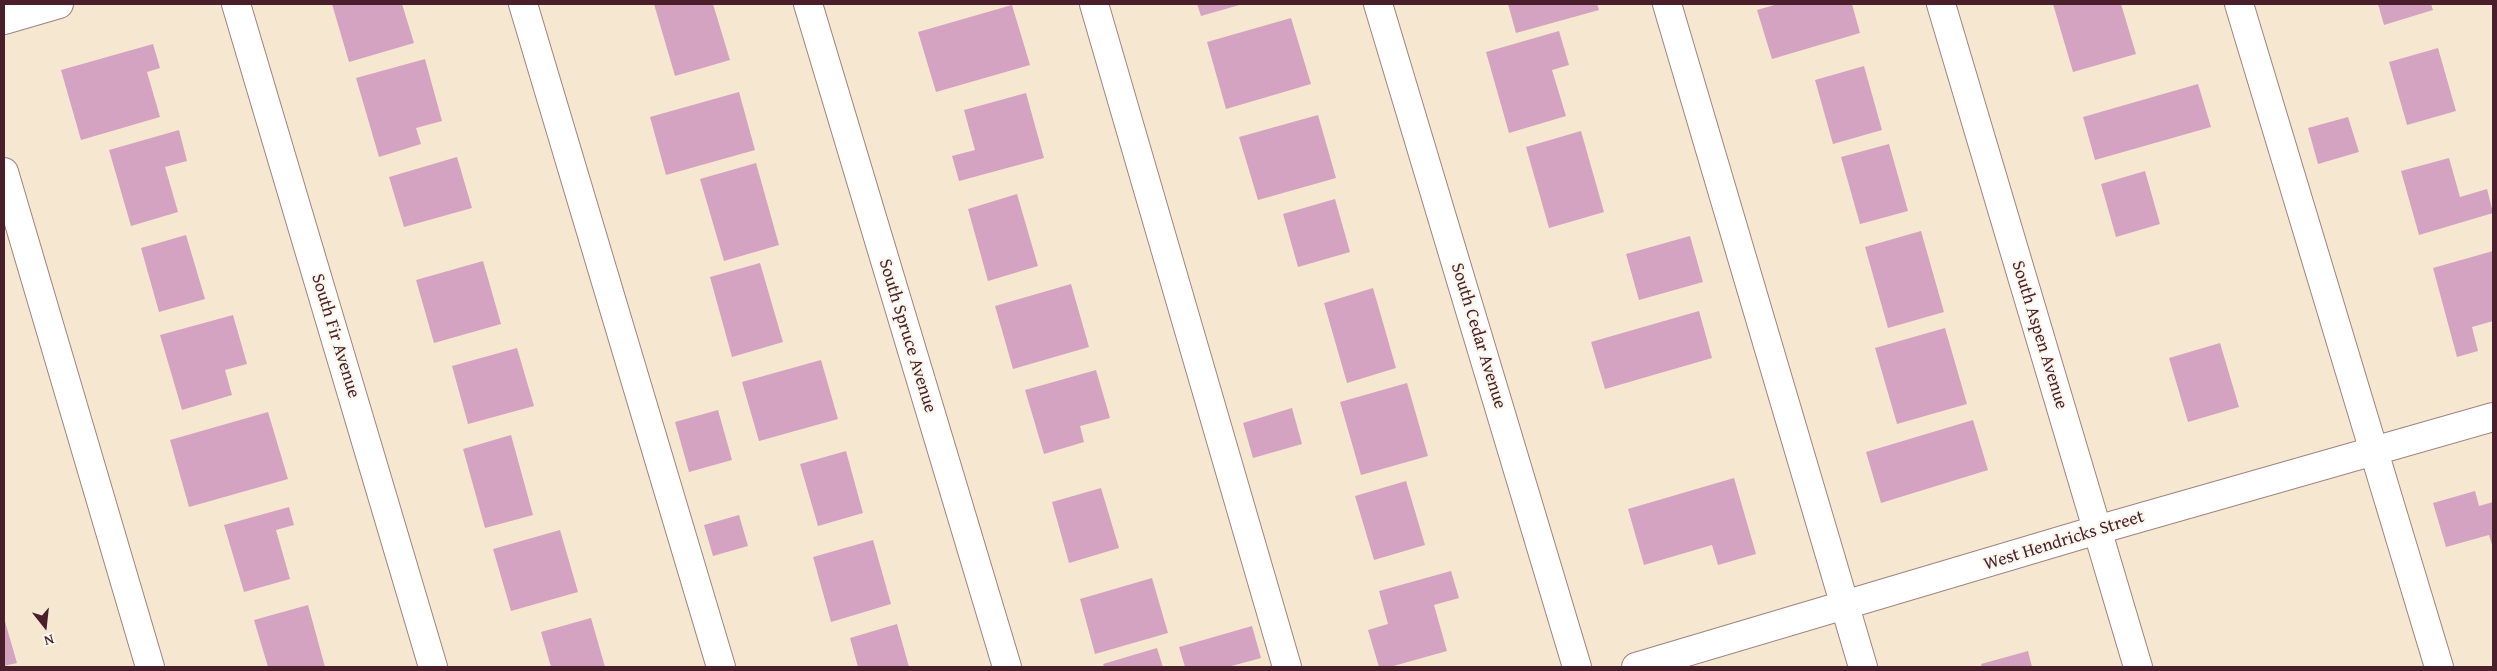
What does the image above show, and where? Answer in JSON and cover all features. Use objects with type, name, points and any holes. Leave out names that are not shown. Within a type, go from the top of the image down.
[{"type":"street","points":[[4,20],[59,4]]},
{"type":"street","name":"South Fir Avenue","points":[[236,4],[433,667]]},
{"type":"street","points":[[523,4],[721,667]]},
{"type":"street","name":"South Spruce Avenue","points":[[808,4],[1007,667]]},
{"type":"street","points":[[1094,4],[1287,667]]},
{"type":"street","name":"South Cedar Avenue","points":[[1378,4],[1577,667]]},
{"type":"street","points":[[1667,4],[1863,667]]},
{"type":"street","name":"South Aspen Avenue","points":[[1941,4],[2138,667]]},
{"type":"street","points":[[2239,4],[2439,667]]},
{"type":"street","points":[[4,172],[150,667]]},
{"type":"street","name":"West Hendricks Street","points":[[1636,667],[2097,530],[2493,418]]},
{"type":"building","points":[[332,4],[402,4],[414,43],[349,62]]},
{"type":"building","points":[[654,4],[713,4],[730,60],[675,76]]},
{"type":"building","points":[[1197,4],[1243,4],[1201,16]]},
{"type":"building","points":[[1508,4],[1597,4],[1599,10],[1516,33]]},
{"type":"building","points":[[1778,4],[1852,4],[1860,33],[1772,59],[1757,10]]},
{"type":"building","points":[[2053,4],[2121,4],[2136,54],[2073,72]]},
{"type":"building","points":[[2378,4],[2431,4],[2433,10],[2384,25]]},
{"type":"building","points":[[1012,5],[1030,65],[936,92],[918,32]]},
{"type":"building","points":[[1291,18],[1311,84],[1226,109],[1207,42]]},
{"type":"building","points":[[1559,31],[1569,65],[1552,70],[1566,116],[1509,133],[1486,52]]},
{"type":"building","points":[[153,44],[160,68],[147,72],[160,117],[81,140],[61,70]]},
{"type":"building","points":[[2438,48],[2456,111],[2407,125],[2389,62]]},
{"type":"building","points":[[425,59],[442,121],[416,128],[421,144],[379,157],[356,78]]},
{"type":"building","points":[[1864,66],[1882,130],[1833,144],[1815,80]]},
{"type":"building","points":[[2198,84],[2211,127],[2095,160],[2083,117]]},
{"type":"building","points":[[739,92],[755,150],[666,175],[650,117]]},
{"type":"building","points":[[1026,93],[1044,158],[959,181],[952,156],[975,150],[964,110]]},
{"type":"building","points":[[1318,115],[1336,178],[1258,200],[1239,137]]},
{"type":"building","points":[[2348,117],[2359,152],[2318,164],[2308,128]]},
{"type":"building","points":[[179,130],[187,161],[165,167],[178,212],[131,226],[109,150]]},
{"type":"building","points":[[1581,131],[1604,212],[1549,228],[1526,147]]},
{"type":"building","points":[[1889,144],[1908,211],[1860,224],[1841,157]]},
{"type":"building","points":[[457,157],[472,208],[404,227],[389,177]]},
{"type":"building","points":[[2449,158],[2460,197],[2487,189],[2493,213],[2419,235],[2401,171]]},
{"type":"building","points":[[756,163],[779,245],[724,261],[700,179]]},
{"type":"building","points":[[2145,171],[2160,224],[2116,237],[2101,184]]},
{"type":"building","points":[[1017,194],[1038,266],[988,281],[968,209]]},
{"type":"building","points":[[1335,199],[1350,252],[1298,267],[1283,214]]},
{"type":"building","points":[[1921,231],[1944,312],[1888,328],[1865,247]]},
{"type":"building","points":[[186,235],[205,299],[159,312],[141,248]]},
{"type":"building","points":[[1690,236],[1703,282],[1639,300],[1626,254]]},
{"type":"building","points":[[2493,251],[2493,321],[2472,327],[2478,351],[2457,357],[2433,268]]},
{"type":"building","points":[[483,261],[501,324],[434,343],[416,280]]},
{"type":"building","points":[[760,263],[783,342],[732,357],[710,277]]},
{"type":"building","points":[[1071,284],[1089,347],[1013,369],[995,306]]},
{"type":"building","points":[[1373,288],[1396,368],[1347,383],[1324,303]]},
{"type":"building","points":[[1699,311],[1712,358],[1605,389],[1591,342]]},
{"type":"building","points":[[233,315],[247,364],[225,370],[232,395],[182,410],[160,335]]},
{"type":"building","points":[[1945,328],[1967,404],[1897,424],[1875,348]]},
{"type":"building","points":[[2220,343],[2239,407],[2188,422],[2169,358]]},
{"type":"building","points":[[517,348],[534,406],[468,424],[452,366]]},
{"type":"building","points":[[821,360],[838,419],[759,441],[742,382]]},
{"type":"building","points":[[1096,370],[1110,418],[1080,426],[1084,442],[1044,454],[1025,390]]},
{"type":"building","points":[[1407,383],[1428,456],[1361,475],[1340,402]]},
{"type":"building","points":[[1292,408],[1302,444],[1253,458],[1243,423]]},
{"type":"building","points":[[718,410],[732,460],[689,472],[675,422]]},
{"type":"building","points":[[268,412],[288,479],[189,507],[170,440]]},
{"type":"building","points":[[1973,420],[1988,470],[1881,503],[1866,452]]},
{"type":"building","points":[[511,435],[533,515],[485,528],[463,449]]},
{"type":"building","points":[[846,451],[863,513],[818,526],[800,464]]},
{"type":"building","points":[[1734,478],[1756,554],[1718,565],[1712,545],[1644,565],[1628,509]]},
{"type":"building","points":[[1406,481],[1425,545],[1374,560],[1355,496]]},
{"type":"building","points":[[1101,488],[1119,548],[1069,563],[1052,502]]},
{"type":"building","points":[[2475,491],[2479,506],[2493,502],[2493,548],[2489,535],[2446,547],[2433,503]]},
{"type":"building","points":[[289,507],[294,525],[276,530],[290,579],[244,592],[224,525]]},
{"type":"building","points":[[739,515],[748,546],[713,556],[704,525]]},
{"type":"building","points":[[560,530],[578,592],[511,611],[493,549]]},
{"type":"building","points":[[873,540],[891,604],[831,622],[813,557]]},
{"type":"building","points":[[1451,571],[1459,598],[1434,605],[1447,651],[1390,667],[1379,667],[1368,630],[1388,624],[1379,591]]},
{"type":"building","points":[[1152,578],[1168,633],[1095,654],[1080,599]]},
{"type":"building","points":[[308,605],[325,667],[268,667],[254,620]]},
{"type":"building","points":[[4,618],[17,663],[4,666]]},
{"type":"building","points":[[591,618],[605,667],[551,667],[541,632]]},
{"type":"building","points":[[897,624],[909,667],[858,667],[850,638]]},
{"type":"building","points":[[1252,626],[1261,658],[1228,667],[1185,667],[1179,647]]},
{"type":"building","points":[[1157,648],[1163,667],[1104,667],[1103,664]]},
{"type":"building","points":[[2028,651],[2032,667],[1982,667],[1981,664]]}]
